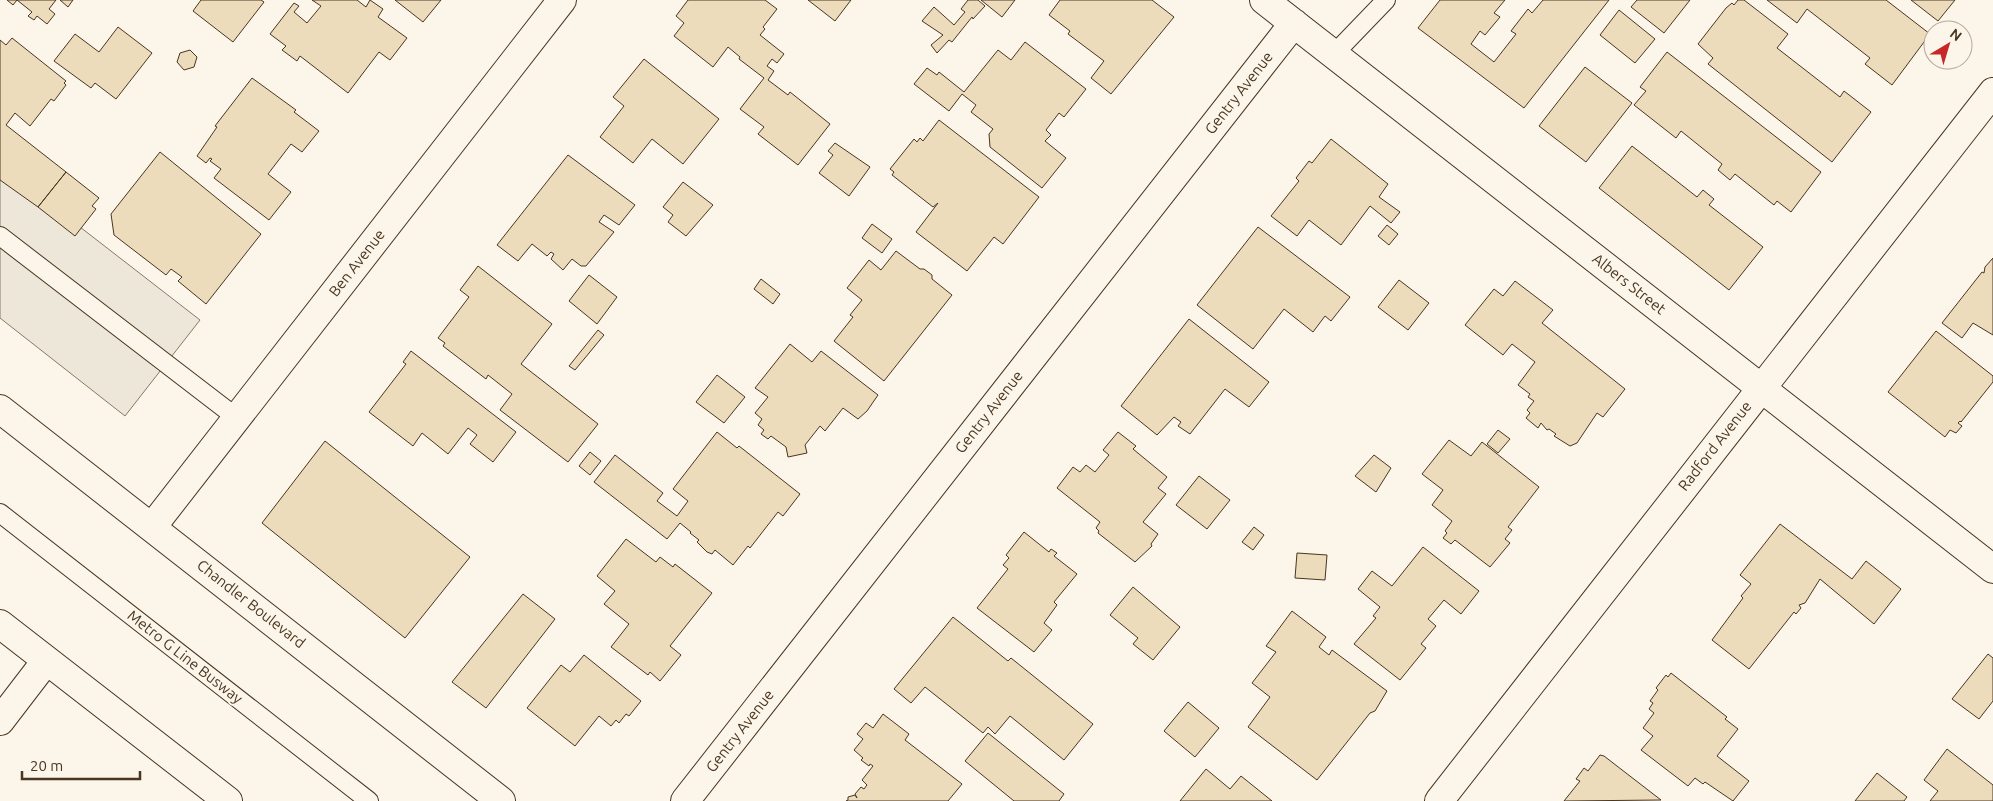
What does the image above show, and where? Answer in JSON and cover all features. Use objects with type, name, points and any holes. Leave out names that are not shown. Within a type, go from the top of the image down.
[{"type":"street","name":"Ben Avenue","points":[[152,527],[562,0]]},
{"type":"street","name":"Albers Street","points":[[1264,0],[1761,386],[1993,569]]},
{"type":"street","name":"Gentry Avenue","points":[[685,801],[1294,23]]},
{"type":"street","name":"Radford Avenue","points":[[1439,801],[1761,386],[1993,92]]},
{"type":"street","name":"Chandler Boulevard","points":[[0,408],[501,801]]},
{"type":"street","points":[[0,624],[228,801]]},
{"type":"street","points":[[0,721],[46,661]]},
{"type":"lane","points":[[1334,54],[1386,0]]},
{"type":"lane","points":[[0,236],[237,418]]},
{"type":"lane","name":"Metro G Line Busway","points":[[0,513],[369,801]]},
{"type":"shaded area","points":[[0,165],[200,320],[125,416],[0,318]]},
{"type":"building","points":[[7,0],[17,0],[13,5]]},
{"type":"building","points":[[17,0],[56,0],[49,9],[55,14],[47,24],[37,16],[34,20],[28,16],[32,12]]},
{"type":"building","points":[[60,0],[73,0],[68,7]]},
{"type":"building","points":[[201,0],[261,0],[264,2],[233,42],[193,11]]},
{"type":"building","points":[[312,0],[357,0],[366,7],[370,0],[383,9],[378,17],[407,38],[390,60],[379,52],[348,93],[300,56],[297,61],[282,50],[286,46],[270,34],[294,3],[299,6],[294,12],[307,23],[321,6]]},
{"type":"building","points":[[395,0],[441,0],[423,22]]},
{"type":"building","points":[[688,0],[765,0],[777,9],[763,27],[765,29],[760,35],[784,54],[777,63],[772,59],[767,66],[774,71],[768,80],[788,95],[790,92],[830,124],[798,165],[758,134],[764,127],[740,109],[764,78],[739,59],[740,57],[728,47],[713,67],[674,36],[684,23],[676,16]]},
{"type":"building","points":[[808,0],[851,0],[835,21]]},
{"type":"building","points":[[968,0],[978,0],[985,6],[973,19],[972,17],[952,42],[949,40],[937,53],[931,45],[943,35],[922,21],[934,7],[954,25],[965,12],[961,9]]},
{"type":"building","points":[[981,0],[1015,0],[1002,17]]},
{"type":"building","points":[[1060,0],[1152,0],[1174,17],[1111,94],[1091,78],[1104,61],[1068,34],[1070,31],[1049,15]]},
{"type":"building","points":[[1440,0],[1505,0],[1494,13],[1500,17],[1485,35],[1480,31],[1471,44],[1494,62],[1516,34],[1511,31],[1528,9],[1532,13],[1543,0],[1609,0],[1524,108],[1418,28]]},
{"type":"building","points":[[1637,0],[1690,0],[1664,33],[1631,7]]},
{"type":"building","points":[[1738,0],[1744,0],[1788,34],[1777,48],[1840,97],[1844,91],[1871,112],[1832,162],[1708,64],[1713,58],[1698,44],[1726,8],[1732,3],[1734,5]]},
{"type":"building","points":[[1767,0],[1886,0],[1923,29],[1923,43],[1892,85],[1865,64],[1870,58],[1807,9],[1797,23]]},
{"type":"building","points":[[1911,0],[1955,0],[1939,20]]},
{"type":"building","points":[[1619,10],[1655,39],[1635,63],[1600,35]]},
{"type":"building","points":[[118,27],[152,53],[116,99],[95,83],[91,88],[54,61],[75,34],[99,52]]},
{"type":"building","points":[[12,38],[66,81],[64,83],[66,85],[54,101],[51,99],[30,126],[15,113],[6,125],[66,172],[38,207],[0,180],[0,40],[6,45]]},
{"type":"building","points":[[1025,42],[1086,89],[1064,117],[1059,113],[1046,130],[1051,135],[1045,141],[1066,158],[1042,188],[990,147],[989,134],[993,129],[971,112],[976,105],[962,94],[949,111],[914,84],[927,68],[937,75],[939,72],[964,92],[998,50],[1011,60]]},
{"type":"building","points":[[190,50],[197,57],[194,67],[184,70],[177,62],[180,53]]},
{"type":"building","points":[[1667,52],[1821,172],[1791,212],[1777,201],[1774,205],[1735,174],[1730,180],[1718,170],[1722,164],[1681,131],[1676,138],[1634,105],[1646,91],[1640,87]]},
{"type":"building","points":[[644,59],[719,119],[683,164],[652,139],[633,163],[600,137],[624,106],[613,97]]},
{"type":"building","points":[[1585,67],[1632,103],[1586,162],[1539,126]]},
{"type":"building","points":[[252,78],[296,110],[294,112],[319,131],[302,152],[291,144],[268,174],[291,192],[269,220],[214,178],[221,169],[210,161],[212,159],[210,158],[206,163],[197,156],[217,127],[215,126]]},
{"type":"building","points":[[939,120],[1039,197],[1003,244],[994,237],[967,271],[916,232],[938,203],[933,207],[892,175],[894,172],[890,169],[914,139],[917,142],[920,138],[923,141]]},
{"type":"building","points":[[1331,139],[1388,184],[1379,197],[1400,212],[1391,223],[1370,206],[1341,245],[1309,220],[1297,236],[1271,216],[1299,181],[1296,178],[1309,161],[1312,163]]},
{"type":"building","points":[[835,143],[870,167],[849,196],[819,173],[833,155],[828,151]]},
{"type":"building","points":[[1632,146],[1697,197],[1703,190],[1714,199],[1709,205],[1763,247],[1729,290],[1599,188]]},
{"type":"building","points":[[160,152],[261,234],[206,304],[178,281],[182,277],[171,269],[166,275],[114,235],[111,214]]},
{"type":"building","points":[[568,155],[635,205],[619,225],[604,215],[599,222],[614,232],[586,266],[581,266],[572,259],[563,270],[551,259],[554,254],[551,252],[547,256],[532,244],[518,261],[497,245]]},
{"type":"building","points":[[66,172],[99,198],[92,206],[96,209],[75,236],[38,207]]},
{"type":"building","points":[[683,182],[713,205],[686,236],[668,222],[673,215],[663,207]]},
{"type":"building","points":[[872,224],[892,239],[882,253],[862,238]]},
{"type":"building","points":[[1387,225],[1398,234],[1389,245],[1378,236]]},
{"type":"building","points":[[1258,227],[1350,297],[1331,321],[1325,316],[1313,332],[1284,309],[1253,349],[1197,305]]},
{"type":"building","points":[[896,251],[920,269],[924,269],[932,275],[932,279],[952,295],[884,381],[834,341],[853,317],[850,315],[862,300],[847,288],[869,260],[881,270]]},
{"type":"building","points":[[1993,258],[1993,335],[1973,323],[1962,338],[1942,323],[1982,272],[1984,273],[1985,267]]},
{"type":"building","points":[[478,266],[552,324],[521,364],[598,424],[568,462],[500,410],[512,394],[488,375],[486,379],[443,346],[445,343],[438,338],[469,297],[460,290]]},
{"type":"building","points":[[589,275],[617,297],[597,324],[569,301]]},
{"type":"building","points":[[761,279],[780,294],[773,304],[754,289]]},
{"type":"building","points":[[1399,280],[1429,303],[1408,330],[1378,307]]},
{"type":"building","points":[[1515,281],[1553,310],[1542,323],[1625,389],[1603,417],[1597,413],[1577,443],[1570,446],[1554,436],[1556,434],[1549,429],[1547,430],[1541,423],[1538,428],[1526,418],[1530,413],[1527,410],[1534,401],[1528,397],[1530,394],[1518,385],[1535,362],[1512,344],[1503,355],[1465,325],[1494,289],[1503,296]]},
{"type":"building","points":[[1189,319],[1269,382],[1249,407],[1225,389],[1190,434],[1178,426],[1181,422],[1174,417],[1157,435],[1121,406]]},
{"type":"building","points":[[598,330],[604,335],[575,370],[569,366]]},
{"type":"building","points":[[1936,331],[1993,376],[1993,382],[1961,422],[1958,423],[1962,426],[1956,433],[1950,430],[1945,437],[1888,392]]},
{"type":"building","points":[[790,344],[812,362],[821,351],[878,395],[867,411],[858,419],[843,408],[825,431],[820,426],[805,445],[807,453],[788,457],[786,447],[771,436],[768,439],[761,434],[764,430],[758,425],[762,419],[755,413],[768,397],[755,388]]},
{"type":"building","points":[[411,351],[516,432],[493,462],[470,444],[477,435],[468,428],[448,454],[422,433],[413,446],[369,412],[406,364],[403,362]]},
{"type":"building","points":[[717,375],[745,397],[724,423],[696,402]]},
{"type":"building","points":[[1498,430],[1510,439],[1498,453],[1487,444]]},
{"type":"building","points":[[717,432],[737,448],[739,446],[800,494],[783,516],[778,512],[750,548],[748,546],[733,565],[715,550],[712,554],[707,552],[697,542],[699,540],[680,523],[667,539],[594,482],[615,455],[663,493],[657,501],[677,516],[688,501],[673,489]]},
{"type":"building","points":[[1118,432],[1136,446],[1133,449],[1167,477],[1158,488],[1166,494],[1143,522],[1158,534],[1151,544],[1152,546],[1135,562],[1098,533],[1099,531],[1096,528],[1100,522],[1057,488],[1073,467],[1080,472],[1086,465],[1095,472],[1109,455],[1103,450]]},
{"type":"building","points":[[1449,440],[1471,456],[1482,442],[1539,487],[1508,527],[1512,530],[1505,539],[1510,543],[1490,567],[1455,540],[1451,544],[1443,538],[1447,533],[1445,531],[1452,521],[1432,505],[1443,490],[1422,474]]},
{"type":"building","points":[[325,441],[470,557],[405,638],[262,523]]},
{"type":"building","points":[[590,452],[601,461],[590,475],[579,466]]},
{"type":"building","points":[[1374,455],[1391,468],[1376,492],[1355,476]]},
{"type":"building","points":[[1199,476],[1230,500],[1207,529],[1176,505]]},
{"type":"building","points":[[1780,524],[1852,579],[1866,561],[1901,589],[1874,624],[1820,579],[1805,603],[1799,605],[1801,608],[1796,614],[1794,612],[1749,669],[1712,640],[1751,584],[1740,575]]},
{"type":"building","points":[[1254,527],[1264,535],[1253,550],[1242,542]]},
{"type":"building","points":[[1024,532],[1049,552],[1051,549],[1057,553],[1054,556],[1077,574],[1054,602],[1057,605],[1044,623],[1052,630],[1034,652],[977,608],[1008,569],[1003,565],[1009,558],[1006,555]]},
{"type":"building","points":[[626,539],[656,562],[660,557],[673,567],[675,564],[712,593],[670,646],[681,655],[660,681],[650,672],[648,675],[611,647],[629,624],[604,604],[615,591],[597,576]]},
{"type":"building","points":[[1423,547],[1479,591],[1461,614],[1444,600],[1428,619],[1436,626],[1421,644],[1426,648],[1400,680],[1354,644],[1376,618],[1373,616],[1380,607],[1358,589],[1372,571],[1392,586]]},
{"type":"building","points":[[1297,553],[1327,555],[1325,580],[1295,578]]},
{"type":"building","points":[[1133,587],[1180,627],[1153,660],[1133,644],[1138,638],[1110,615]]},
{"type":"building","points":[[523,594],[555,619],[486,708],[452,682]]},
{"type":"building","points":[[1292,611],[1326,637],[1319,647],[1329,655],[1332,650],[1387,691],[1375,711],[1370,713],[1317,780],[1248,727],[1270,697],[1252,683],[1276,652],[1266,646]]},
{"type":"building","points":[[953,617],[1008,661],[1011,658],[1093,724],[1064,760],[1010,716],[995,734],[988,727],[983,733],[925,687],[911,703],[894,689]]},
{"type":"building","points":[[1988,654],[1993,658],[1993,701],[1979,719],[1952,699]]},
{"type":"building","points":[[584,655],[641,701],[629,716],[626,714],[619,723],[616,720],[611,726],[599,716],[575,746],[527,708],[561,665],[570,672]]},
{"type":"building","points":[[1671,673],[1727,717],[1725,719],[1738,729],[1717,756],[1749,781],[1733,801],[1705,782],[1703,784],[1695,778],[1688,786],[1641,750],[1653,736],[1643,728],[1654,713],[1649,709],[1653,703],[1650,701],[1658,690],[1656,688],[1666,675],[1668,677]]},
{"type":"building","points":[[1188,702],[1219,728],[1195,757],[1164,731]]},
{"type":"building","points":[[883,714],[909,734],[905,740],[962,784],[948,801],[846,801],[848,797],[855,795],[857,798],[855,794],[861,787],[864,789],[867,785],[862,780],[873,766],[870,764],[869,766],[861,760],[863,758],[854,750],[863,739],[857,734],[866,723],[873,728]]},
{"type":"building","points":[[988,733],[1064,794],[1059,801],[1014,801],[965,761]]},
{"type":"building","points":[[1947,749],[1993,785],[1993,801],[1930,801],[1938,791],[1924,780]]},
{"type":"building","points":[[1600,755],[1604,756],[1661,800],[1564,801],[1580,781],[1576,779],[1584,768],[1588,771]]},
{"type":"building","points":[[1206,769],[1230,789],[1241,776],[1272,801],[1180,801]]},
{"type":"building","points":[[1877,773],[1907,797],[1904,801],[1855,801]]}]
